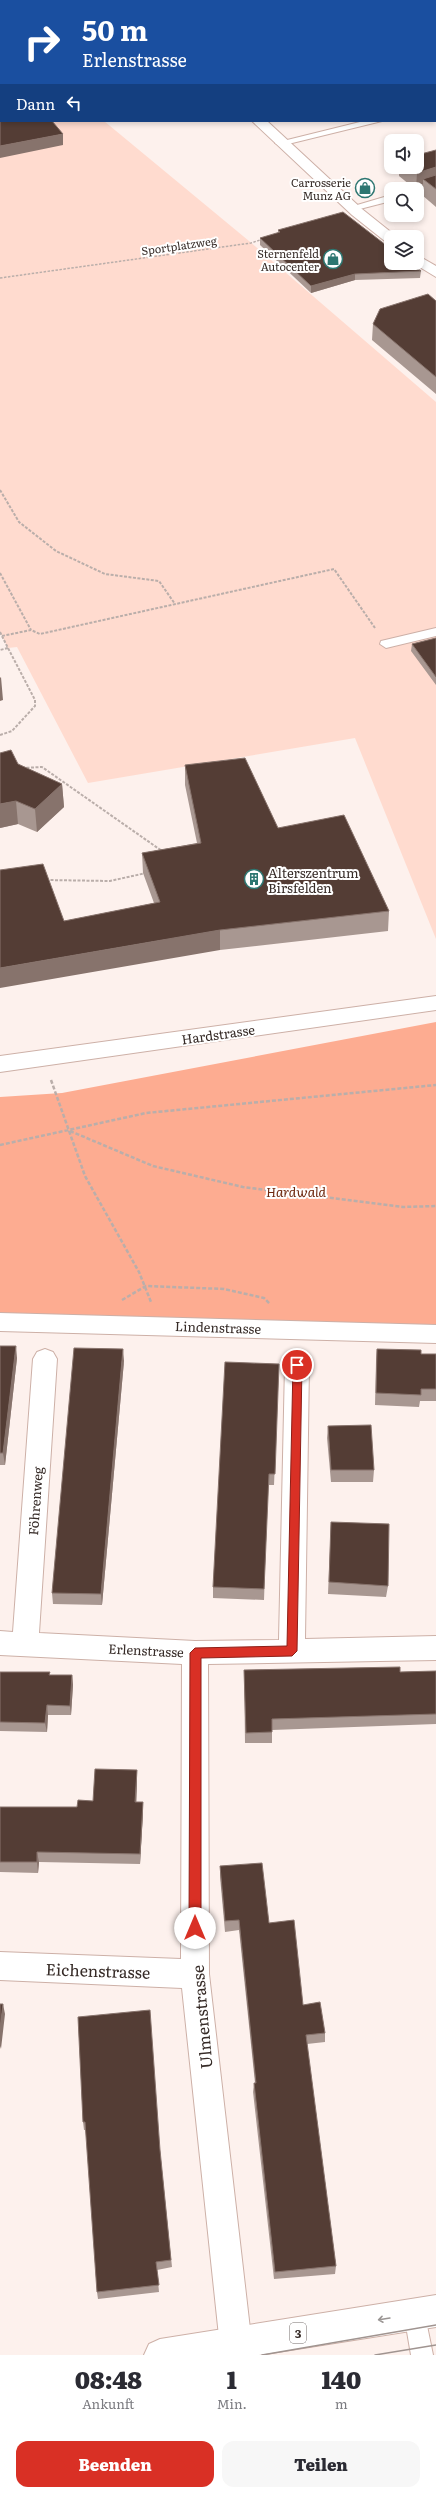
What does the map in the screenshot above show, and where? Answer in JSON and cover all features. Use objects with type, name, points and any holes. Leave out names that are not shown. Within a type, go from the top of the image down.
[{"type":"street","points":[[260,122],[280,143],[352,208],[384,233]]},
{"type":"street","points":[[424,264],[436,273]]},
{"type":"street","name":"Hardstrasse","points":[[0,1064],[436,1003]]},
{"type":"street","name":"Lindenstrasse","points":[[0,1322],[158,1325],[436,1334]]},
{"type":"street","name":"Föhrenweg","points":[[25,1644],[45,1359]]},
{"type":"street","points":[[292,1651],[297,1365]]},
{"type":"street","name":"Erlenstrasse","points":[[0,1643],[195,1653],[436,1648]]},
{"type":"street","name":"Ulmenstrasse","points":[[195,1653],[195,1974],[236,2349]]},
{"type":"street","name":"Eichenstrasse","points":[[0,1966],[195,1974]]},
{"type":"street","name":"3","points":[[160,2355],[236,2349],[425,2313]]},
{"type":"lane","points":[[280,143],[373,122]]},
{"type":"lane","points":[[424,190],[436,187]]},
{"type":"lane","points":[[352,208],[384,200]]},
{"type":"lane","points":[[386,644],[436,632]]},
{"type":"lane","points":[[422,2355],[425,2313]]},
{"type":"path","name":"Sportplatzweg","points":[[0,278],[251,243],[266,238]]},
{"type":"path","points":[[0,490],[19,522],[56,552],[106,574],[159,581],[175,604]]},
{"type":"path","points":[[2,636],[31,630],[40,634],[334,569],[386,644]]},
{"type":"path","points":[[0,573],[31,630]]},
{"type":"path","points":[[0,632],[35,700],[35,706],[12,730],[0,735]]},
{"type":"path","points":[[0,650],[8,648]]},
{"type":"path","points":[[16,769],[42,767],[166,854]]},
{"type":"path","points":[[43,880],[110,881],[153,872]]},
{"type":"path","points":[[43,1059],[92,1190],[134,1259],[146,1286],[158,1325]]},
{"type":"path","points":[[0,1145],[146,1113],[436,1085]]},
{"type":"path","points":[[69,1131],[153,1166],[243,1187],[403,1207],[436,1206]]},
{"type":"path","points":[[120,1301],[146,1286],[224,1289],[264,1298],[298,1330]]},
{"type":"shaded area","points":[[0,122],[105,122],[249,241],[436,402],[436,939],[355,738],[88,783],[17,647],[8,648],[0,632]]},
{"type":"green space","name":"Hardwald","points":[[436,1022],[436,1334],[0,1322],[0,1097],[62,1093]]},
{"type":"building","points":[[0,122],[53,122],[63,134],[0,146]]},
{"type":"building","points":[[436,150],[436,167],[424,171],[424,153]]},
{"type":"building","points":[[436,175],[436,189],[423,179]]},
{"type":"building","name":"Sternenfeld Autocenter","points":[[343,212],[384,244],[384,270],[421,271],[355,274],[311,286],[260,238],[280,232],[278,230]]},
{"type":"building","points":[[428,294],[436,301],[436,377],[373,324],[380,309]]},
{"type":"building","points":[[436,638],[436,677],[412,644]]},
{"type":"building","points":[[11,750],[18,764],[62,784],[35,809],[16,801],[0,804],[0,753]]},
{"type":"building","name":"Alterszentrum Birsfelden","points":[[245,758],[278,828],[344,815],[389,911],[220,930],[0,968],[0,870],[43,864],[64,921],[160,902],[142,853],[201,843],[185,765]]},
{"type":"building","points":[[0,1346],[16,1346],[3,1453],[0,1453]]},
{"type":"building","points":[[74,1348],[123,1349],[101,1594],[52,1593]]},
{"type":"building","points":[[377,1349],[421,1350],[421,1354],[436,1354],[436,1389],[421,1389],[421,1395],[376,1393]]},
{"type":"building","points":[[225,1362],[279,1364],[275,1474],[269,1474],[264,1589],[213,1587]]},
{"type":"building","points":[[371,1425],[374,1470],[331,1470],[328,1426]]},
{"type":"building","points":[[331,1522],[389,1524],[388,1586],[329,1582]]},
{"type":"building","points":[[400,1667],[400,1672],[436,1671],[436,1714],[272,1719],[272,1732],[246,1733],[244,1670]]},
{"type":"building","points":[[0,1672],[50,1672],[49,1675],[72,1675],[70,1706],[47,1705],[45,1723],[0,1722]]},
{"type":"building","points":[[95,1769],[137,1770],[135,1802],[143,1802],[140,1854],[37,1852],[37,1862],[0,1862],[0,1807],[77,1807],[78,1800],[93,1801]]},
{"type":"building","points":[[262,1863],[269,1923],[294,1920],[303,2005],[320,2002],[325,2033],[306,2035],[336,2266],[275,2272],[254,2083],[256,2083],[239,1920],[225,1921],[220,1866]]},
{"type":"building","points":[[0,2004],[3,2004],[0,2030]]},
{"type":"building","points":[[150,2010],[160,2150],[171,2260],[156,2262],[159,2285],[97,2292],[85,2122],[83,2122],[78,2017]]},
{"type":"tram line","points":[[262,2355],[436,2325]]},
{"type":"tram line","points":[[375,2355],[436,2345]]},
{"type":"place","name":"Carrosserie Munz AG","points":[[365,188]]},
{"type":"place","name":"Sternenfeld Autocenter","points":[[333,259]]},
{"type":"place","name":"Alterszentrum Birsfelden","points":[[254,879]]},
{"type":"route","points":[[195,1928],[195,1653],[292,1651],[297,1365]]}]
